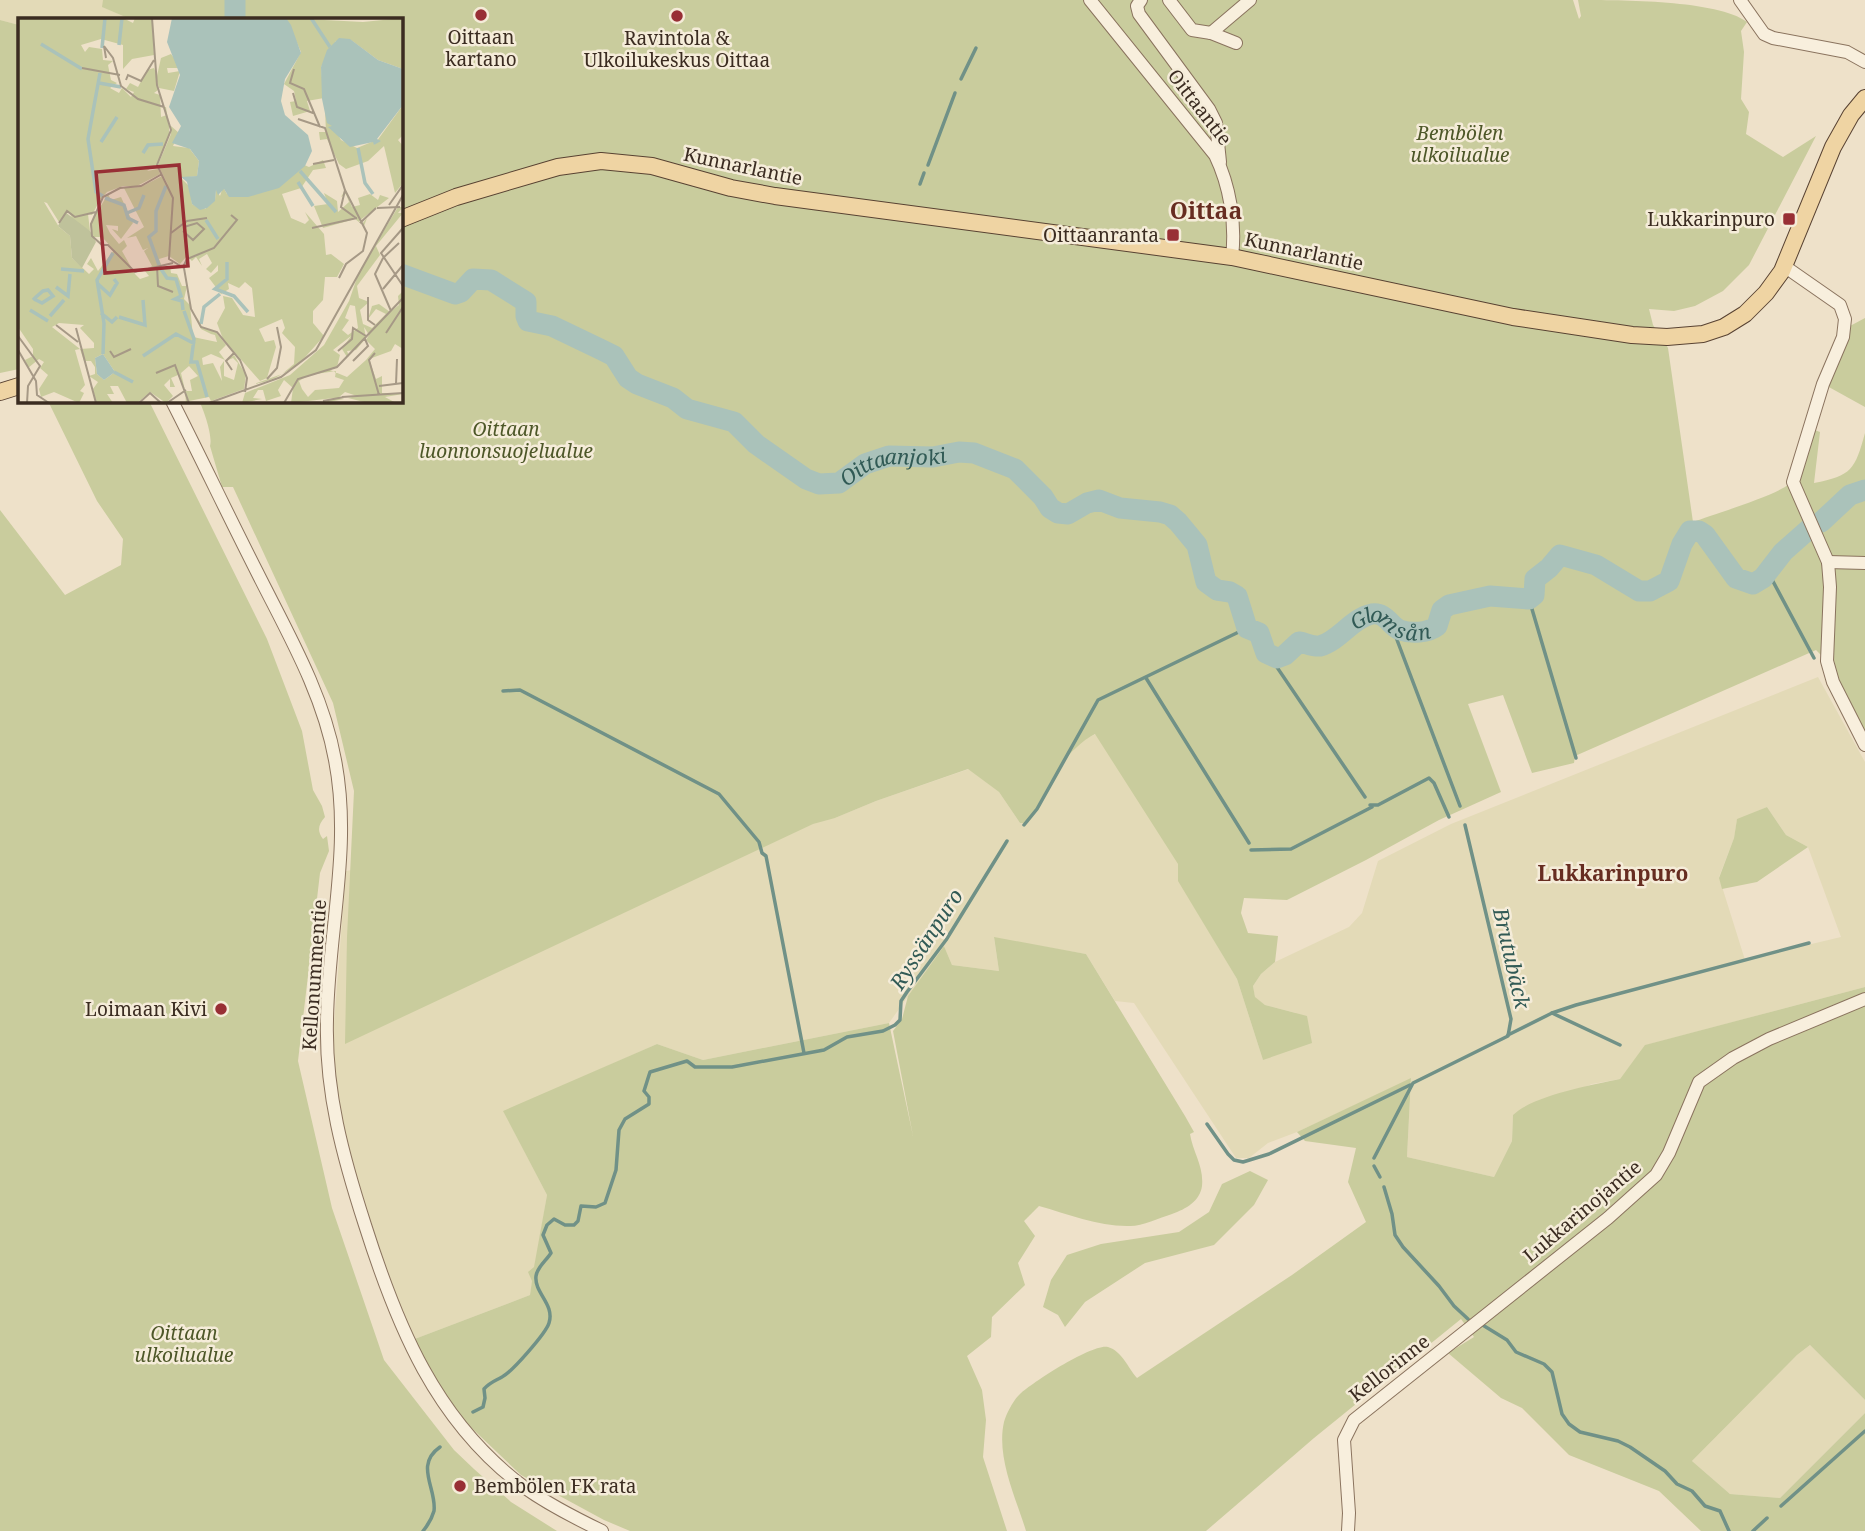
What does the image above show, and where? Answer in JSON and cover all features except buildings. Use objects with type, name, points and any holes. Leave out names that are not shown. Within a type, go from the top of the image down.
[{"type":"main road","name":"Kunnarlantie","points":[[402,219],[456,197],[558,167],[601,161],[652,166],[731,188],[775,196],[1232,257],[1513,317],[1667,338],[1703,334],[1724,327],[1745,314],[1766,293],[1784,267],[1833,147],[1851,115],[1865,98]]},
{"type":"main road","points":[[0,392],[18,386]]},
{"type":"street","name":"Oittaantie","points":[[1090,0],[1215,155],[1232,213],[1232,257]]},
{"type":"street","points":[[1141,0],[1137,6],[1139,14],[1216,123],[1220,166]]},
{"type":"street","points":[[1169,0],[1192,30],[1211,33],[1236,43]]},
{"type":"street","points":[[1211,33],[1250,0]]},
{"type":"street","points":[[1740,0],[1764,34],[1847,52],[1865,62]]},
{"type":"street","points":[[1784,267],[1840,305],[1845,319],[1843,337],[1823,384],[1793,482],[1828,562],[1830,587],[1827,661],[1833,682],[1865,745]]},
{"type":"street","name":"Kellonummentie","points":[[172,402],[285,629],[329,729],[341,791],[342,811],[340,878],[327,1017],[329,1087],[346,1169],[394,1310],[424,1372],[456,1421],[474,1441],[523,1486],[559,1509],[602,1531]]},
{"type":"street","points":[[1828,562],[1865,563]]},
{"type":"street","name":"Lukkarinojantie","points":[[1471,1327],[1608,1218],[1656,1175],[1670,1153],[1699,1082],[1732,1058],[1769,1038],[1865,999]]},
{"type":"street","name":"Kellorinne","points":[[1348,1531],[1344,1440],[1348,1428],[1354,1420],[1471,1327]]},
{"type":"shaded area","points":[[0,0],[103,0],[103,7],[128,18],[18,18],[18,25],[0,20]]},
{"type":"shaded area","points":[[1818,677],[1865,762],[1865,987],[1646,1045],[1620,1079],[1592,1084],[1513,1115],[1512,1141],[1494,1177],[1407,1157],[1411,1079],[1268,1143],[1249,1158],[1236,1158],[1134,1003],[1115,1001],[1086,954],[994,938],[999,971],[952,965],[944,946],[889,1023],[703,1060],[657,1044],[504,1112],[547,1195],[530,1295],[412,1340],[361,1198],[337,1103],[332,1049],[346,871],[451,852],[835,818],[969,769],[999,792],[1020,823],[1028,823],[1059,768],[1081,741],[1096,734],[1179,864],[1179,881],[1237,979],[1263,1060],[1296,1013],[1265,1005],[1255,998],[1253,986],[1261,974],[1275,962],[1349,927],[1362,913],[1378,861],[1451,824]],"holes":[[[1767,807],[1786,835],[1808,847],[1841,937],[1745,960],[1719,877],[1734,838],[1737,820]]]},
{"type":"shaded area","points":[[1810,1345],[1865,1400],[1865,1413],[1780,1498],[1730,1494],[1692,1461]]},
{"type":"green space","points":[[103,0],[1573,0],[1579,19],[1581,16],[1578,0],[1596,0],[1692,5],[1733,15],[1747,22],[1741,31],[1744,52],[1741,99],[1749,112],[1746,134],[1783,157],[1816,136],[1749,265],[1723,291],[1695,306],[1674,311],[1649,309],[1653,325],[1668,348],[1693,522],[1758,499],[1789,484],[1800,465],[1812,429],[1820,432],[1814,483],[1837,477],[1850,469],[1865,433],[1865,735],[1838,682],[1830,638],[1827,661],[1816,650],[1575,756],[1574,763],[1532,773],[1503,695],[1468,704],[1501,792],[1439,820],[1287,900],[1244,898],[1241,913],[1248,933],[1278,936],[1275,962],[1261,974],[1253,986],[1255,997],[1265,1005],[1307,1016],[1312,1043],[1263,1060],[1237,979],[1178,881],[1178,864],[1095,734],[1083,741],[1064,761],[1028,823],[1020,823],[999,792],[968,769],[813,824],[345,1044],[354,791],[333,703],[233,487],[222,487],[210,446],[208,424],[199,402],[402,402],[402,18],[128,18],[102,7]]},
{"type":"green space","points":[[0,20],[18,25],[18,369],[0,373]]},
{"type":"green space","points":[[1865,318],[1865,407],[1827,386],[1850,326]]},
{"type":"green space","name":"Oittaan ulkoilualue","points":[[48,402],[149,402],[267,639],[302,731],[313,790],[325,817],[319,831],[323,839],[327,836],[329,851],[320,873],[298,1061],[332,1208],[384,1360],[454,1450],[511,1502],[557,1531],[0,1531],[0,510],[65,595],[121,565],[123,539],[97,501]]},
{"type":"green space","points":[[1767,807],[1786,835],[1808,847],[1757,882],[1722,889],[1719,878],[1734,838],[1737,819]]},
{"type":"green space","points":[[994,937],[1086,954],[1194,1132],[1190,1134],[1202,1179],[1201,1191],[1187,1207],[1140,1225],[1107,1224],[1039,1206],[1024,1221],[1035,1236],[1018,1263],[1025,1285],[992,1317],[991,1337],[967,1356],[982,1390],[986,1420],[983,1457],[1007,1531],[630,1531],[521,1475],[459,1416],[412,1340],[530,1295],[532,1281],[528,1272],[534,1267],[547,1195],[503,1111],[657,1044],[703,1060],[889,1023],[913,1136],[893,1031],[902,1019],[908,996],[944,946],[952,965],[999,971]]},
{"type":"green space","points":[[1865,987],[1865,1400],[1810,1345],[1692,1461],[1730,1494],[1780,1498],[1865,1413],[1865,1531],[1701,1531],[1659,1491],[1569,1455],[1522,1408],[1501,1398],[1448,1353],[1474,1337],[1461,1319],[1314,1438],[1206,1531],[1026,1531],[1008,1477],[1002,1435],[1005,1419],[1020,1394],[1063,1364],[1100,1347],[1108,1347],[1117,1352],[1137,1378],[1292,1275],[1366,1222],[1348,1182],[1356,1148],[1305,1141],[1297,1132],[1411,1078],[1407,1157],[1494,1177],[1512,1141],[1513,1115],[1549,1096],[1620,1079],[1645,1045]]},
{"type":"green space","points":[[1250,1171],[1268,1180],[1254,1205],[1214,1245],[1145,1263],[1085,1302],[1065,1327],[1058,1315],[1043,1307],[1051,1280],[1067,1255],[1101,1244],[1179,1232],[1209,1212],[1222,1184]]},
{"type":"waterway","name":"Oittaanjoki","points":[[235,0],[235,18]]},
{"type":"waterway","points":[[961,79],[976,48]]},
{"type":"waterway","points":[[928,165],[955,93]]},
{"type":"waterway","points":[[920,184],[924,173]]},
{"type":"waterway","name":"Oittaanjoki","points":[[402,274],[455,294],[461,292],[473,279],[491,280],[526,302],[528,321],[552,326],[614,356],[628,378],[673,398],[687,409],[734,422],[756,444],[806,479],[819,484],[839,483],[865,464],[889,456],[933,457],[959,452],[974,453],[1015,469],[1043,497],[1050,508],[1058,513],[1068,514],[1087,503],[1099,500],[1120,508],[1170,515],[1197,545],[1206,582],[1217,590],[1237,596],[1247,628],[1259,633],[1266,653],[1277,658],[1285,655],[1299,642],[1317,646],[1327,643],[1358,620],[1372,614],[1381,615],[1400,630],[1419,632],[1437,626],[1442,610],[1449,605],[1490,596],[1529,599],[1534,595],[1535,579],[1560,555],[1596,565],[1639,591],[1650,591],[1669,581],[1682,544],[1690,531],[1699,531],[1705,535],[1736,578],[1753,584],[1763,578],[1783,552],[1809,529]]},
{"type":"waterway","points":[[1821,522],[1850,495],[1865,490]]},
{"type":"waterway","points":[[1768,572],[1814,658]]},
{"type":"waterway","points":[[1529,599],[1576,758]]},
{"type":"waterway","name":"Brutubäck","points":[[1391,624],[1460,806]]},
{"type":"waterway","name":"Ryssänpuro","points":[[1024,825],[1037,809],[1098,700],[1247,628]]},
{"type":"waterway","name":"Brutubäck","points":[[1270,657],[1365,797]]},
{"type":"waterway","points":[[1146,678],[1249,843]]},
{"type":"waterway","points":[[503,691],[520,690],[719,794],[759,842],[762,853],[766,856],[804,1053]]},
{"type":"waterway","name":"Brutubäck","points":[[1370,805],[1378,805],[1429,778],[1434,783],[1449,817]]},
{"type":"waterway","points":[[1251,850],[1291,849],[1372,807]]},
{"type":"waterway","name":"Brutubäck","points":[[1374,1158],[1413,1083],[1508,1036],[1511,1019],[1465,825]]},
{"type":"waterway","name":"Ryssänpuro","points":[[473,1412],[483,1407],[484,1389],[507,1374],[547,1328],[549,1310],[536,1282],[540,1267],[551,1253],[543,1235],[547,1225],[554,1219],[565,1225],[574,1225],[578,1221],[581,1206],[596,1207],[605,1203],[616,1170],[619,1130],[625,1119],[649,1104],[649,1097],[644,1091],[650,1072],[687,1061],[695,1067],[732,1067],[824,1050],[847,1037],[883,1031],[895,1025],[900,1020],[901,1001],[946,940],[1007,841]]},
{"type":"waterway","points":[[1552,1013],[1809,943]]},
{"type":"waterway","points":[[1508,1035],[1552,1013],[1620,1045]]},
{"type":"waterway","points":[[1207,1124],[1228,1154],[1234,1160],[1243,1162],[1269,1154],[1410,1085]]},
{"type":"waterway","name":"Brutubäck","points":[[1374,1166],[1380,1177]]},
{"type":"waterway","name":"Brutubäck","points":[[1384,1187],[1395,1235],[1468,1319]]},
{"type":"waterway","name":"Brutubäck","points":[[1481,1324],[1507,1340],[1516,1352],[1544,1364],[1552,1372],[1562,1414],[1569,1424],[1580,1432],[1618,1441],[1630,1447],[1665,1471],[1677,1484],[1692,1491],[1705,1506],[1720,1511],[1729,1531]]},
{"type":"waterway","points":[[1781,1506],[1865,1431]]},
{"type":"waterway","name":"Ryssänpuro","points":[[423,1531],[434,1511],[427,1469],[432,1454],[440,1447]]},
{"type":"waterway","points":[[1753,1531],[1767,1518]]},
{"type":"place","name":"Oittaan kartano","points":[[481,15]]},
{"type":"place","name":"Ravintola & Ulkoilukeskus Oittaa","points":[[677,16]]},
{"type":"place","name":"Lukkarinpuro","points":[[1789,219]]},
{"type":"place","name":"Oittaanranta","points":[[1173,235]]},
{"type":"place","name":"Loimaan Kivi","points":[[221,1009]]},
{"type":"place","name":"Bembölen FK rata","points":[[460,1486]]},
{"type":"district","name":"Oittaa","points":[[1206,210]]},
{"type":"district","name":"Lukkarinpuro","points":[[1613,873]]},
{"type":"park label","name":"Bembölen ulkoilualue","points":[[1460,144]]},
{"type":"park label","name":"Oittaan luonnonsuojelualue","points":[[506,440]]},
{"type":"water label","name":"Glomsån","points":[[1390,629]]}]
